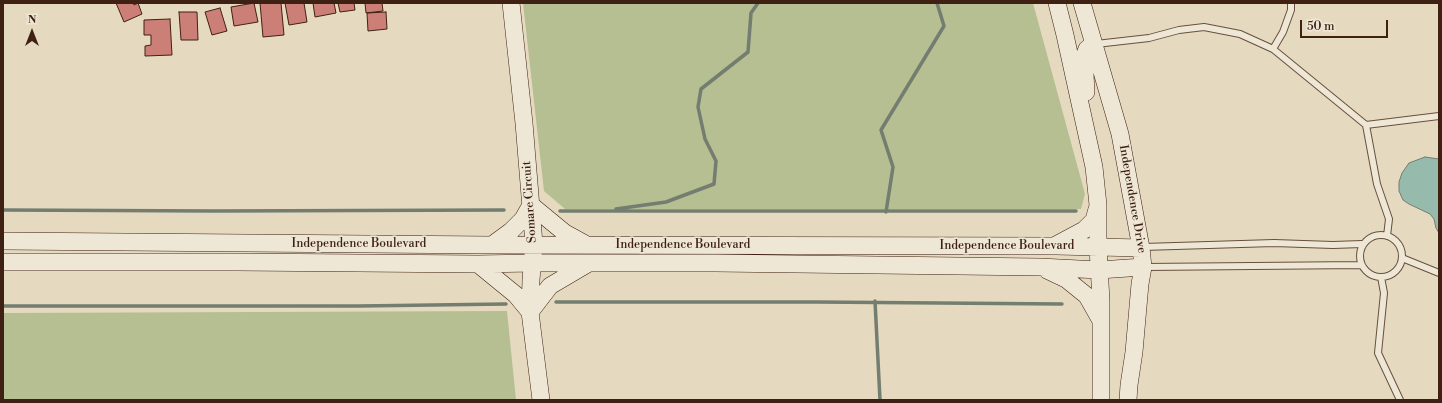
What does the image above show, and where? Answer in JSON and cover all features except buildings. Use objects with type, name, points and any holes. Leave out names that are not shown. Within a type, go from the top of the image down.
[{"type":"street","name":"Somare Circuit","points":[[511,3],[524,123],[534,244],[530,312],[541,400]]},
{"type":"street","points":[[1057,3],[1094,167],[1098,205],[1101,320],[1101,400]]},
{"type":"street","points":[[1063,3],[1070,21],[1081,34],[1094,44],[1087,49],[1084,57],[1086,132]]},
{"type":"street","name":"Independence Drive","points":[[1082,3],[1120,134],[1141,248],[1143,267],[1128,400]]},
{"type":"street","points":[[492,245],[511,231],[523,219],[531,205],[565,233],[587,245]]},
{"type":"street","points":[[1056,246],[1084,230],[1094,220],[1098,205]]},
{"type":"street","name":"Independence Boulevard","points":[[3,242],[1056,246],[1141,248]]},
{"type":"street","name":"Independence Boulevard","points":[[3,262],[478,264],[715,263],[1040,267],[1099,270],[1143,267]]},
{"type":"street","points":[[478,264],[500,280],[516,295],[530,312],[550,286],[589,263]]},
{"type":"street","points":[[1040,267],[1066,279],[1087,296],[1101,320]]},
{"type":"lane","points":[[1273,48],[1283,32],[1292,3]]},
{"type":"lane","points":[[1094,44],[1149,38],[1179,30],[1204,27],[1240,34],[1273,48],[1366,125],[1377,184],[1389,219],[1387,236]]},
{"type":"lane","points":[[1366,125],[1439,116]]},
{"type":"lane","points":[[1373,236],[1387,236],[1394,239],[1401,251],[1402,258],[1397,269],[1387,276],[1381,277],[1369,274],[1361,265],[1359,258],[1362,244],[1373,236]]},
{"type":"lane","name":"Independence Boulevard","points":[[1141,248],[1274,243],[1333,245],[1362,244]]},
{"type":"lane","points":[[1402,258],[1439,273]]},
{"type":"lane","name":"Independence Boulevard","points":[[1143,267],[1361,265]]},
{"type":"lane","points":[[1381,277],[1384,293],[1378,353],[1400,400]]},
{"type":"shaded area","points":[[523,3],[1033,3],[1085,194],[1081,209],[565,209],[544,191]]},
{"type":"shaded area","points":[[1425,157],[1439,159],[1439,233],[1434,219],[1430,214],[1403,200],[1399,191],[1399,182],[1402,173],[1409,163]]},
{"type":"shaded area","points":[[507,311],[516,400],[3,400],[3,313]]},
{"type":"waterway","points":[[616,209],[666,202],[714,184],[716,161],[705,139],[698,107],[701,89],[748,52],[751,13],[758,3]]},
{"type":"waterway","points":[[886,212],[893,167],[881,130],[944,26],[937,3]]},
{"type":"waterway","points":[[3,210],[504,210]]},
{"type":"waterway","points":[[560,211],[1076,211]]},
{"type":"waterway","points":[[875,301],[880,400]]},
{"type":"waterway","points":[[556,302],[1062,304]]},
{"type":"waterway","points":[[3,306],[359,306],[506,304]]}]
